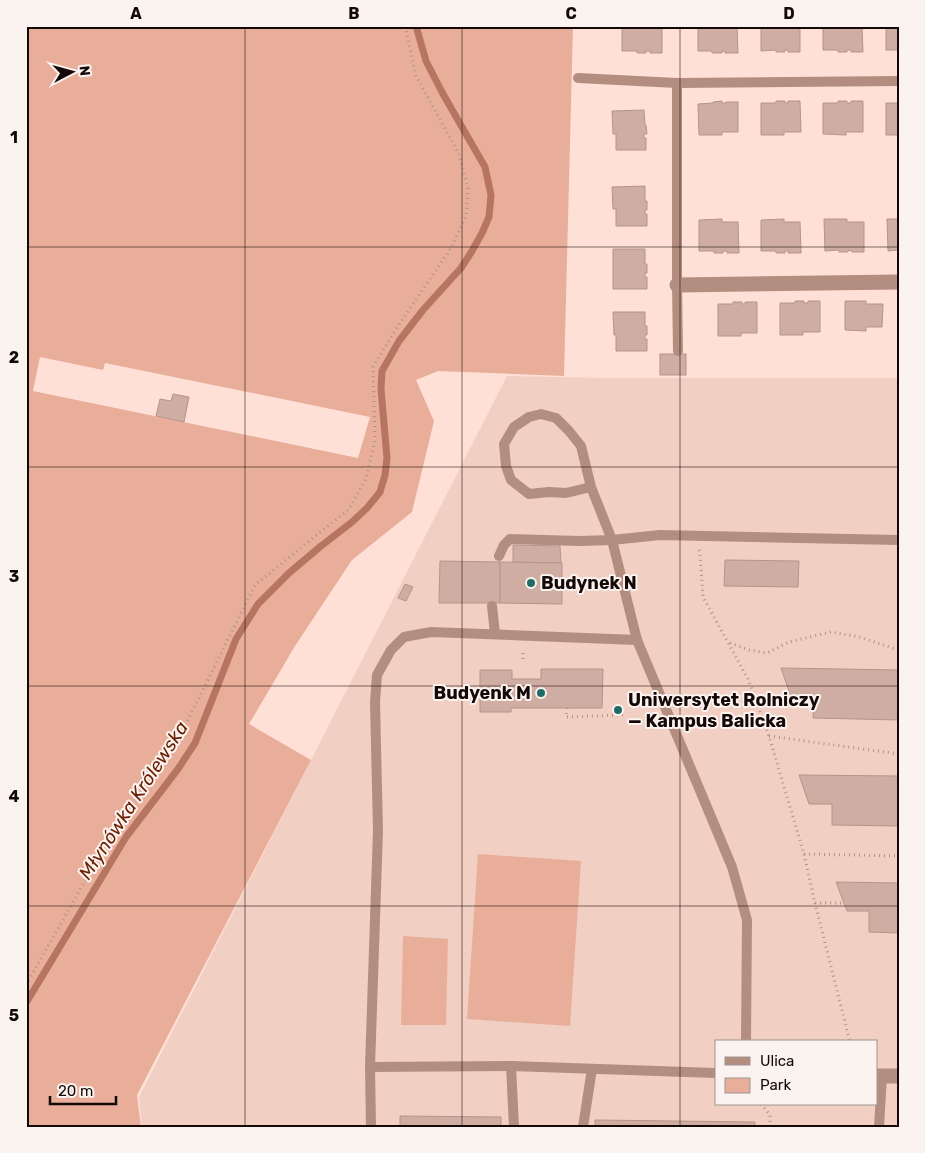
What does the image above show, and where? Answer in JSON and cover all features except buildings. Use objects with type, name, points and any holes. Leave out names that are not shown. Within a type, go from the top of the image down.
[{"type":"street","points":[[677,284],[899,282]]},
{"type":"street","points":[[879,1076],[899,1076]]},
{"type":"lane","points":[[578,78],[677,82],[899,81]]},
{"type":"lane","points":[[677,82],[678,351]]},
{"type":"lane","points":[[591,487],[566,492],[529,494],[511,480],[506,466],[504,444],[514,427],[529,417],[541,414],[556,418],[581,446],[591,487],[612,540],[637,640],[732,867],[747,920],[746,1040]]},
{"type":"lane","points":[[499,556],[504,544],[510,539],[579,541],[660,535],[899,540]]},
{"type":"lane","points":[[492,606],[495,634]]},
{"type":"lane","points":[[371,1127],[370,1067],[378,830],[375,702],[377,675],[391,650],[404,637],[431,632],[637,640]]},
{"type":"lane","points":[[370,1067],[511,1066],[715,1073]]},
{"type":"lane","points":[[511,1066],[514,1127]]},
{"type":"lane","points":[[582,1127],[592,1069]]},
{"type":"lane","points":[[879,1076],[879,1127]]},
{"type":"path","points":[[26,985],[109,839],[178,740],[255,585],[348,509],[366,479],[375,440],[373,368],[451,248],[466,216],[468,188],[459,154],[416,76],[405,26]]},
{"type":"path","points":[[698,548],[703,597],[748,679],[769,736],[804,854],[849,1040]]},
{"type":"path","points":[[729,643],[749,650],[768,653],[789,642],[831,632],[859,637],[899,650]]},
{"type":"path","points":[[567,708],[566,717],[624,715]]},
{"type":"path","points":[[769,736],[899,754]]},
{"type":"path","points":[[804,854],[899,856]]},
{"type":"path","points":[[815,903],[844,903]]},
{"type":"path","points":[[763,1106],[770,1115],[770,1127]]},
{"type":"shaded area","name":"Uniwersytet Rolniczy — Kampus Balicka","points":[[507,376],[899,378],[899,1127],[142,1127],[139,1097]]},
{"type":"green space","points":[[26,26],[573,26],[564,376],[438,371],[416,380],[434,421],[412,512],[352,560],[295,646],[249,724],[311,760],[137,1095],[141,1127],[26,1127]],"holes":[[[40,357],[103,370],[105,363],[370,417],[358,458],[33,391]]]},
{"type":"green space","points":[[478,854],[581,861],[570,1026],[467,1019]]},
{"type":"green space","points":[[403,936],[448,939],[446,1025],[401,1025]]},
{"type":"waterway","name":"Młynówka Królewska","points":[[26,1003],[126,837],[178,769],[195,743],[236,639],[258,604],[289,573],[352,522],[380,492],[387,458],[381,389],[382,371],[399,341],[423,310],[461,268],[472,251],[489,217],[491,195],[485,167],[426,61],[416,26]]},
{"type":"place","name":"Budynek N","points":[[531,583]]},
{"type":"place","name":"Budyenk M","points":[[541,693]]},
{"type":"place","name":"Uniwersytet Rolniczy — Kampus Balicka","points":[[618,710]]}]
